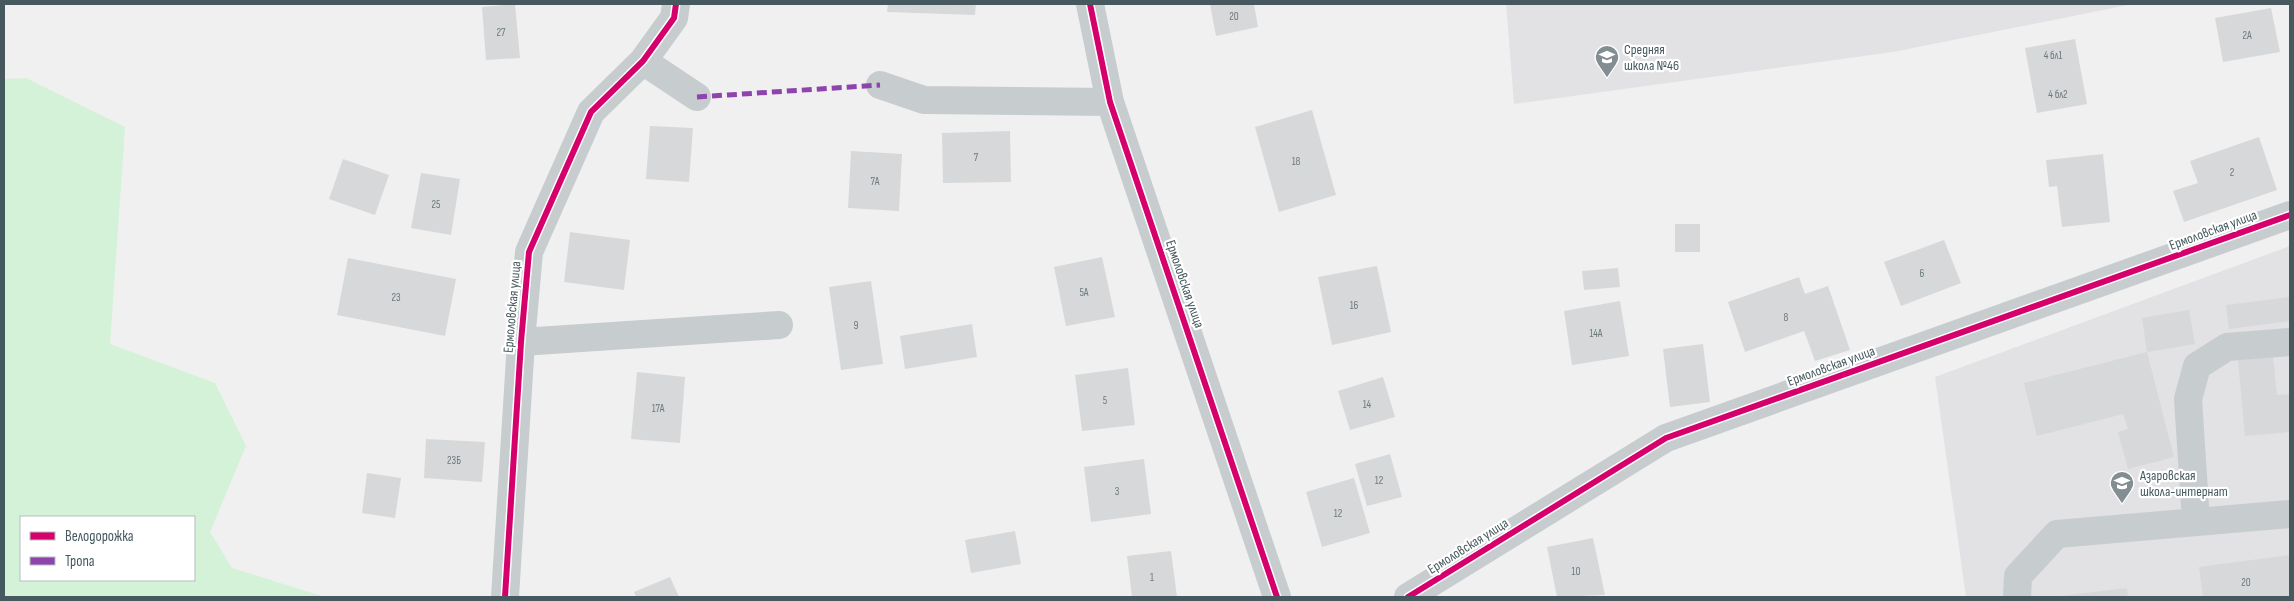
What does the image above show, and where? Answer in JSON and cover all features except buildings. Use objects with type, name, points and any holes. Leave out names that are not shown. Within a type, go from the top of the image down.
[{"type":"street","name":"Ермоловская улица","points":[[506,597],[521,342],[529,252],[591,112],[643,61],[674,18],[676,4]]},
{"type":"street","name":"Ермоловская улица","points":[[1090,4],[1110,102],[1277,597]]},
{"type":"street","points":[[643,61],[697,97]]},
{"type":"street","points":[[880,85],[924,100],[1110,102]]},
{"type":"street","name":"Ермоловская улица","points":[[1408,597],[1666,438],[2290,215]]},
{"type":"street","points":[[521,342],[779,325]]},
{"type":"street","points":[[2196,522],[2188,399],[2197,366],[2227,348],[2290,342]]},
{"type":"street","points":[[2017,597],[2018,576],[2057,534],[2290,514]]},
{"type":"shaded area","name":"Средняя школа №46","points":[[1506,4],[2133,4],[1893,52],[1514,104]]},
{"type":"shaded area","name":"Азаровская школа-интернат","points":[[2290,246],[2290,597],[1966,597],[1935,377]]},
{"type":"green space","points":[[26,78],[125,127],[110,344],[215,383],[246,446],[210,532],[232,568],[325,597],[4,597],[4,79]]},
{"type":"marked path","points":[[697,97],[880,85]]},
{"type":"cycle path","points":[[505,597],[521,342],[529,252],[591,112],[643,61],[674,18],[676,4]]},
{"type":"cycle path","points":[[1090,4],[1110,102],[1277,597]]},
{"type":"cycle path","points":[[1408,597],[1666,438],[2290,215]]},
{"type":"place","name":"Средняя школа №46","points":[[1607,78]]},
{"type":"place","name":"Азаровская школа-интернат","points":[[2122,504]]}]
